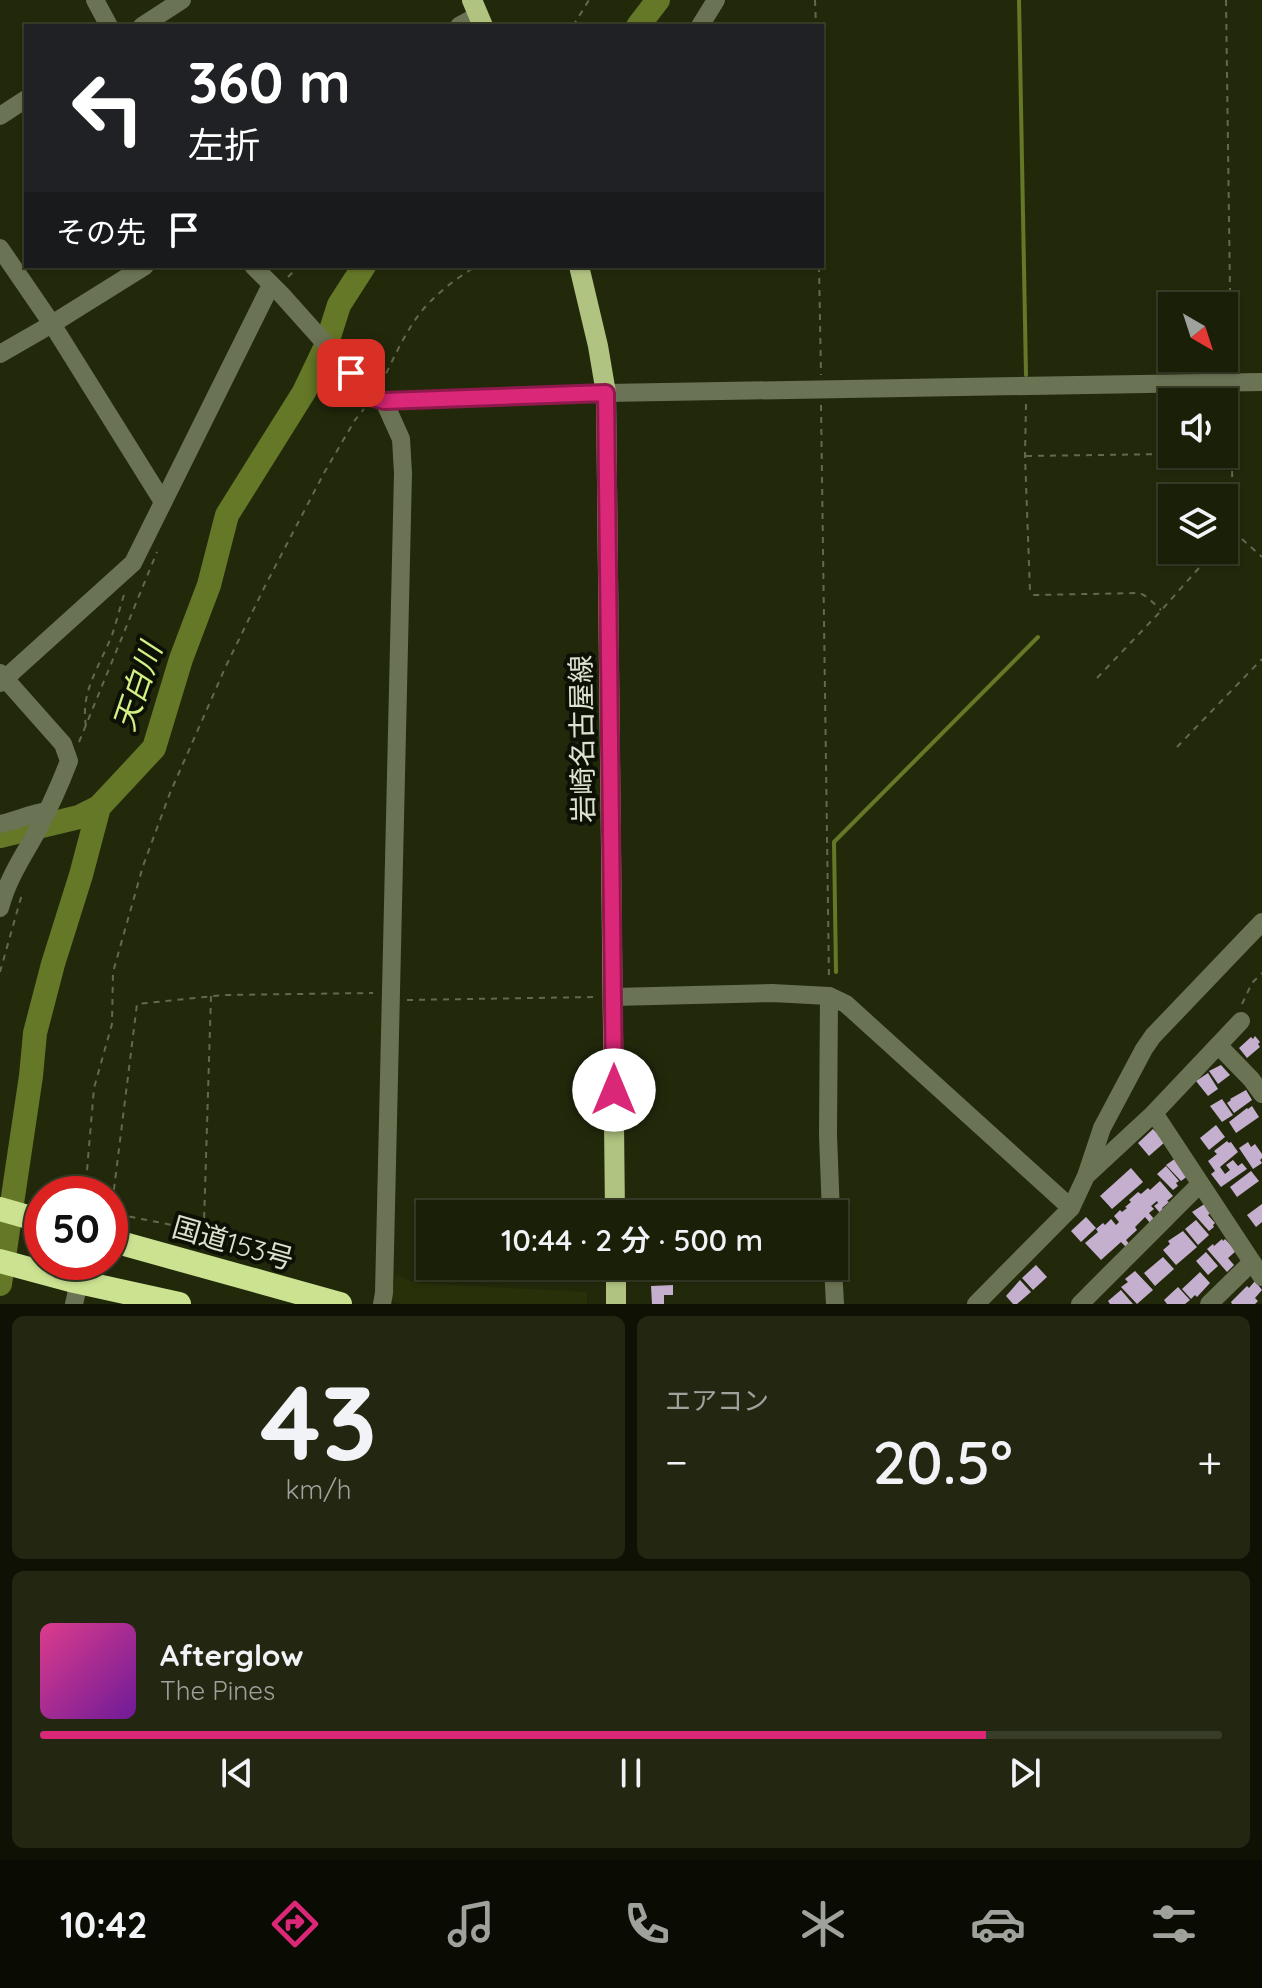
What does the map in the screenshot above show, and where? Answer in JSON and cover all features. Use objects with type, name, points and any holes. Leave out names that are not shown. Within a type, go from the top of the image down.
[{"type":"highway","points":[[0,1209],[24,1216]]},
{"type":"highway","name":"国道153号","points":[[128,1245],[340,1304]]},
{"type":"highway","points":[[0,1261],[75,1289],[179,1304]]},
{"type":"main road","name":"岩崎名古屋線","points":[[579,268],[606,393],[615,1200]]},
{"type":"main road","points":[[616,1280],[616,1304]]},
{"type":"street","points":[[95,0],[108,24]]},
{"type":"street","points":[[145,24],[182,0]]},
{"type":"street","points":[[701,24],[716,0]]},
{"type":"street","points":[[0,116],[24,100]]},
{"type":"street","points":[[0,248],[52,324],[163,502]]},
{"type":"street","points":[[0,354],[142,268]]},
{"type":"street","points":[[255,268],[376,397],[401,439],[403,473],[382,1304]]},
{"type":"street","points":[[0,908],[14,871],[58,792],[69,761],[63,744],[2,678],[133,563],[266,293],[276,289]]},
{"type":"street","points":[[376,397],[1262,382]]},
{"type":"street","points":[[0,824],[38,812],[46,813]]},
{"type":"street","points":[[976,1304],[1071,1208],[1086,1176],[1102,1128],[1153,1036],[1262,922]]},
{"type":"street","points":[[614,997],[772,993],[829,996],[846,1004],[1071,1208]]},
{"type":"street","points":[[829,996],[830,1200]]},
{"type":"street","points":[[1086,1176],[1154,1113],[1241,1021]]},
{"type":"street","points":[[1219,1046],[1262,1094]]},
{"type":"street","points":[[1154,1113],[1257,1269],[1209,1304]]},
{"type":"street","points":[[1080,1304],[1200,1184]]},
{"type":"street","points":[[834,1280],[835,1304]]},
{"type":"path","points":[[574,24],[589,0]]},
{"type":"path","points":[[815,0],[816,24]]},
{"type":"path","points":[[1226,0],[1231,388]]},
{"type":"path","points":[[87,1176],[94,1088],[112,1024],[113,972],[143,866],[195,731],[266,584],[355,420],[376,397],[424,308],[453,280],[474,268]]},
{"type":"path","points":[[819,268],[829,996]]},
{"type":"path","points":[[1026,386],[1030,591],[1034,595],[1140,593],[1161,610]]},
{"type":"path","points":[[1025,456],[1158,454]]},
{"type":"path","points":[[1238,535],[1262,557]]},
{"type":"path","points":[[69,761],[162,542]]},
{"type":"path","points":[[1097,678],[1202,564]]},
{"type":"path","points":[[86,727],[83,710],[88,684],[112,634],[126,588],[125,571]]},
{"type":"path","points":[[1177,747],[1262,659]]},
{"type":"path","points":[[0,972],[26,884]]},
{"type":"path","points":[[1241,1021],[1242,1005],[1252,983],[1262,973]]},
{"type":"path","points":[[211,996],[204,1222],[198,1230],[111,1213],[137,1004],[211,996],[376,993],[407,1000],[614,997]]},
{"type":"shaded area","points":[[396,1275],[416,1283],[587,1292],[587,1304],[404,1304],[391,1301]]},
{"type":"building","points":[[1255,1036],[1260,1047],[1247,1058],[1239,1048]]},
{"type":"building","points":[[1221,1065],[1230,1075],[1218,1084],[1209,1071]]},
{"type":"building","points":[[1208,1073],[1218,1089],[1208,1096],[1196,1081]]},
{"type":"building","points":[[1246,1090],[1252,1100],[1234,1113],[1227,1103]]},
{"type":"building","points":[[1222,1099],[1233,1115],[1222,1122],[1210,1106]]},
{"type":"building","points":[[1252,1106],[1259,1117],[1236,1133],[1229,1122]]},
{"type":"building","points":[[1216,1125],[1225,1137],[1209,1150],[1200,1138]]},
{"type":"building","points":[[1153,1129],[1165,1142],[1149,1156],[1138,1143]]},
{"type":"building","points":[[1227,1141],[1238,1152],[1220,1167],[1225,1174],[1230,1170],[1226,1165],[1233,1160],[1247,1169],[1221,1187],[1211,1174],[1215,1171],[1208,1161],[1217,1154],[1214,1151]]},
{"type":"building","points":[[1248,1142],[1251,1147],[1255,1144],[1262,1154],[1262,1163],[1253,1169],[1239,1148]]},
{"type":"building","points":[[1176,1158],[1189,1175],[1181,1181],[1166,1165]]},
{"type":"building","points":[[1166,1166],[1179,1181],[1173,1190],[1157,1174]]},
{"type":"building","points":[[1131,1168],[1143,1182],[1112,1209],[1100,1196]]},
{"type":"building","points":[[1251,1171],[1259,1181],[1237,1197],[1230,1187]]},
{"type":"building","points":[[1160,1181],[1173,1196],[1162,1208],[1164,1211],[1161,1214],[1154,1206],[1157,1201],[1149,1213],[1155,1220],[1151,1224],[1145,1217],[1126,1240],[1130,1245],[1127,1248],[1121,1242],[1101,1260],[1085,1243],[1103,1223],[1105,1225],[1111,1219],[1116,1225],[1119,1222],[1114,1216],[1127,1208],[1131,1202],[1129,1200],[1138,1192],[1141,1194],[1148,1188],[1150,1190]]},
{"type":"building","points":[[1206,1203],[1213,1211],[1208,1215],[1215,1223],[1209,1231],[1192,1212]]},
{"type":"building","points":[[1262,1204],[1262,1222],[1256,1227],[1247,1215]]},
{"type":"building","points":[[1086,1217],[1096,1228],[1081,1242],[1071,1231]]},
{"type":"building","points":[[1196,1220],[1209,1235],[1198,1245],[1185,1229]]},
{"type":"building","points":[[1183,1231],[1197,1247],[1176,1265],[1163,1250],[1170,1244],[1168,1241]]},
{"type":"building","points":[[1222,1239],[1236,1251],[1228,1258],[1234,1265],[1227,1272],[1207,1249]]},
{"type":"building","points":[[1206,1252],[1218,1266],[1208,1275],[1196,1261]]},
{"type":"building","points":[[1163,1257],[1174,1269],[1155,1286],[1144,1273]]},
{"type":"building","points":[[1036,1265],[1047,1277],[1033,1290],[1022,1278]]},
{"type":"building","points":[[1135,1271],[1153,1290],[1137,1304],[1121,1287]]},
{"type":"building","points":[[1200,1272],[1210,1283],[1191,1299],[1182,1289]]},
{"type":"building","points":[[1020,1280],[1031,1292],[1013,1304],[1006,1296]]},
{"type":"building","points":[[1255,1281],[1262,1290],[1255,1298],[1258,1301],[1255,1304],[1232,1304],[1247,1286],[1249,1288]]},
{"type":"building","points":[[673,1285],[673,1295],[664,1295],[664,1304],[652,1304],[651,1286]]},
{"type":"building","points":[[1178,1287],[1190,1300],[1185,1304],[1167,1304],[1164,1300]]},
{"type":"building","points":[[1121,1290],[1133,1304],[1110,1304],[1108,1301]]},
{"type":"waterway","name":"天白川","points":[[640,24],[658,0]]},
{"type":"waterway","points":[[1019,0],[1026,375]]},
{"type":"waterway","name":"天白川","points":[[0,1284],[35,1033],[99,807],[154,748],[181,659],[209,585],[227,515],[304,392],[326,346],[339,305],[363,268]]},
{"type":"waterway","points":[[836,972],[834,842],[1038,637]]},
{"type":"waterway","points":[[0,836],[79,817],[99,807]]},
{"type":"route","points":[[351,373],[374,398],[384,401],[606,393],[614,1090]]}]
